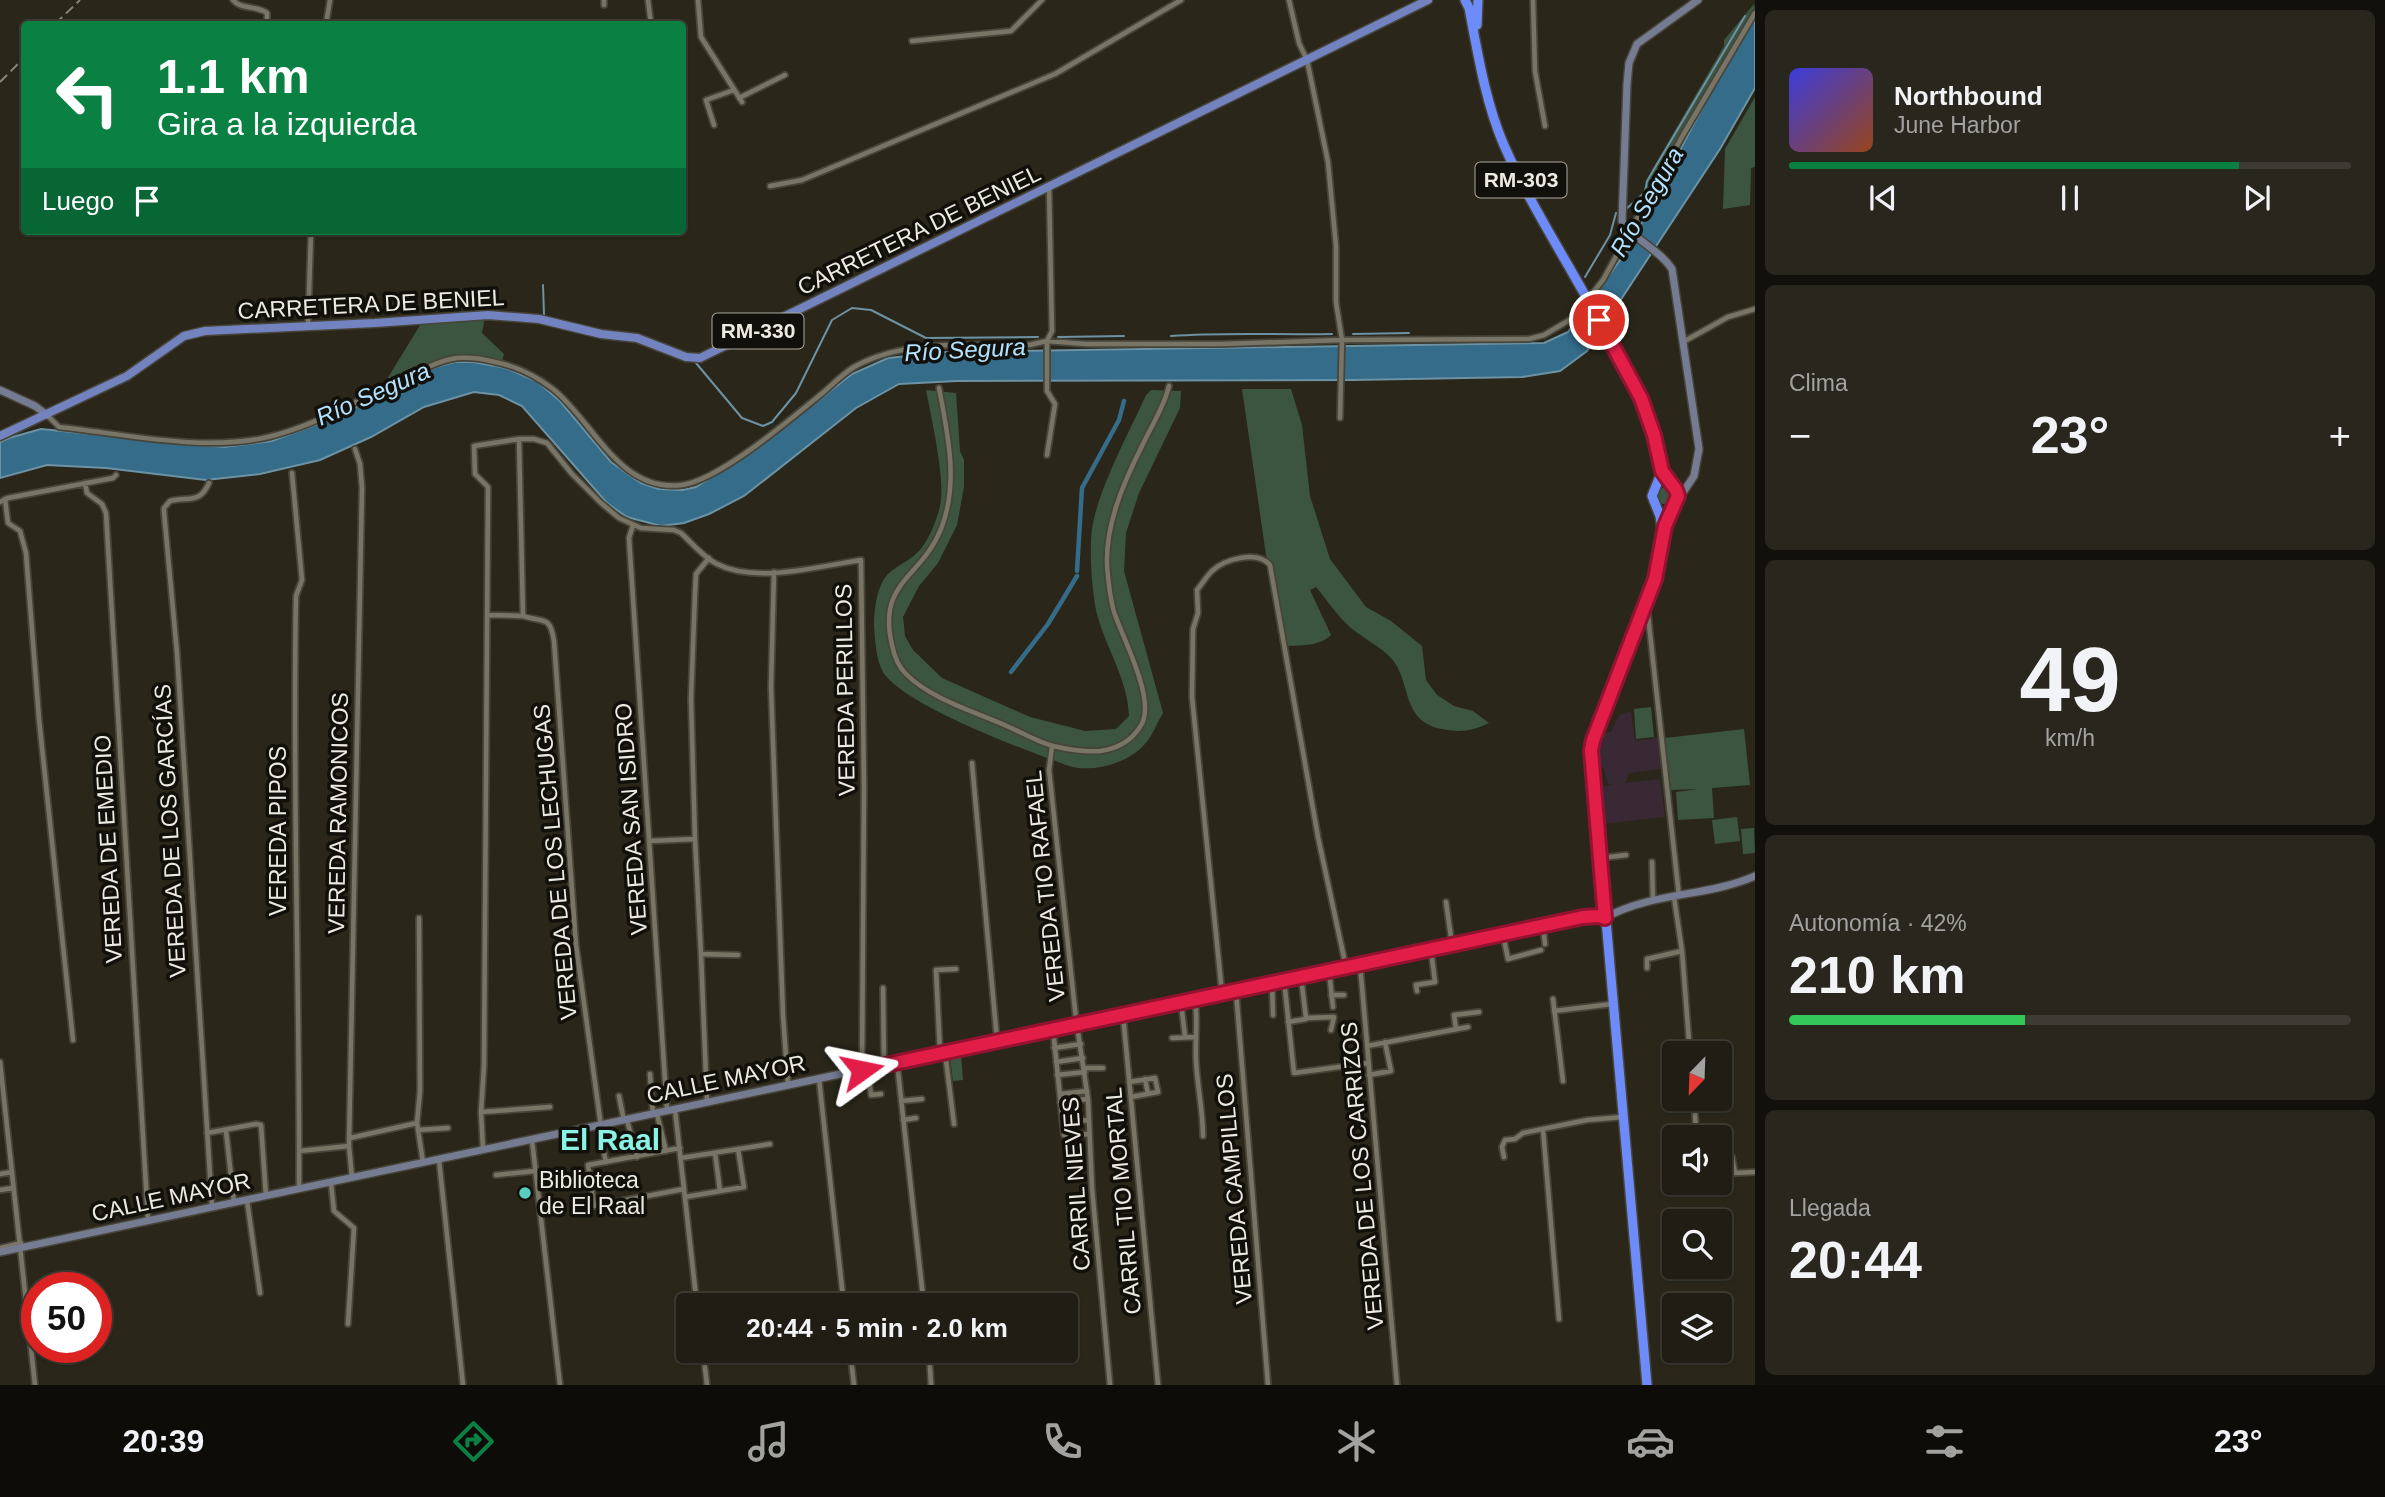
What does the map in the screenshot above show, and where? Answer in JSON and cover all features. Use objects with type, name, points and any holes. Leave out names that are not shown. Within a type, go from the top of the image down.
[{"type":"highway","points":[[1465,0],[1478,55]]},
{"type":"highway","points":[[1475,0],[1478,55]]},
{"type":"highway","name":"RM-303","points":[[1478,55],[1488,98],[1503,142],[1517,173],[1641,398],[1654,435],[1662,471],[1678,500]]},
{"type":"highway","points":[[1662,471],[1652,496],[1662,526],[1662,539]]},
{"type":"highway","points":[[1657,486],[1672,486]]},
{"type":"highway","points":[[1647,1385],[1592,769],[1593,740],[1655,579],[1671,508],[1678,500]]},
{"type":"highway","points":[[1656,506],[1663,510],[1671,508]]},
{"type":"main road","name":"CARRETERA DE BENIEL","points":[[47,415],[127,376],[188,335],[231,329],[375,323],[474,314],[530,317],[601,334],[637,338],[698,359],[1428,0]]},
{"type":"main road","points":[[1678,500],[1688,488],[1697,469],[1699,449],[1672,269],[1658,253],[1631,232],[1622,221],[1622,214],[1629,63],[1633,51],[1643,39],[1698,0]]},
{"type":"main road","points":[[0,390],[35,406],[47,415]]},
{"type":"main road","name":"RM-330","points":[[0,436],[47,415]]},
{"type":"main road","points":[[1672,486],[1688,488]]},
{"type":"main road","name":"CALLE MAYOR","points":[[0,1250],[625,1121],[1677,897],[1755,877]]},
{"type":"street","points":[[233,0],[238,6],[267,13],[267,21]]},
{"type":"street","points":[[326,21],[330,0]]},
{"type":"street","points":[[648,0],[651,21]]},
{"type":"street","points":[[698,0],[701,37],[740,100],[785,75]]},
{"type":"street","points":[[912,41],[1012,31],[1042,0]]},
{"type":"street","points":[[770,186],[802,180],[1055,74],[1181,0]]},
{"type":"street","points":[[1289,0],[1299,43],[1307,60],[1328,162],[1336,246],[1336,302],[1342,340],[1340,418]]},
{"type":"street","points":[[1532,0],[1535,71],[1545,126]]},
{"type":"street","points":[[47,415],[59,427],[183,441],[232,442],[268,437],[315,422],[433,364],[458,358],[495,362],[525,371],[554,390],[611,456],[638,476],[654,484],[679,485],[697,482],[723,468],[853,368],[881,355],[919,348],[1030,345],[1047,341],[1086,344],[1181,344],[1528,339],[1544,335],[1573,318],[1603,280],[1683,135],[1755,13]]},
{"type":"street","points":[[714,125],[706,100],[734,90]]},
{"type":"street","points":[[1047,455],[1055,404],[1047,391],[1047,341],[1052,331],[1049,186]]},
{"type":"street","points":[[308,326],[311,235]]},
{"type":"street","points":[[1683,342],[1728,317],[1755,309]]},
{"type":"street","points":[[939,388],[948,438],[948,505],[934,542],[898,587],[888,610],[888,627],[893,649],[905,673],[931,692],[1052,746],[1098,751],[1119,746],[1143,724],[1146,705],[1137,672],[1113,610],[1107,573],[1109,536],[1118,502],[1169,386]]},
{"type":"street","points":[[483,1151],[481,1112],[484,1066],[488,486],[475,474],[474,446],[519,439],[523,616],[489,615]]},
{"type":"street","name":"VEREDA PERILLOS","points":[[519,439],[534,439],[547,443],[572,474],[601,503],[633,525],[681,533],[709,558],[729,569],[747,573],[774,572],[861,560],[865,1069]]},
{"type":"street","name":"VEREDA RAMONICOS","points":[[352,1178],[349,1146],[362,488],[360,464],[355,449]]},
{"type":"street","name":"VEREDA PIPOS","points":[[292,473],[302,580],[296,596],[295,743],[299,1190]]},
{"type":"street","points":[[72,1040],[39,719],[26,553],[20,531],[8,523],[3,500],[113,478],[116,475]]},
{"type":"street","name":"VEREDA DE EMEDIO","points":[[85,483],[87,493],[102,504],[106,513],[148,1221]]},
{"type":"street","name":"VEREDA DE LOS GARCÍAS","points":[[209,483],[196,499],[170,501],[164,512],[176,642],[212,1208]]},
{"type":"street","name":"VEREDA SAN ISIDRO","points":[[633,525],[629,538],[649,841],[671,1111],[680,1148],[696,1293]]},
{"type":"street","points":[[1222,993],[1192,697],[1193,629],[1198,613],[1197,590],[1213,570],[1238,559],[1254,556],[1265,559],[1270,565],[1318,836],[1346,967]]},
{"type":"street","points":[[708,1103],[691,699],[696,574],[709,558]]},
{"type":"street","points":[[774,572],[771,687],[788,1086]]},
{"type":"street","points":[[1646,602],[1677,897],[1689,1041]]},
{"type":"street","name":"VEREDA DE LOS LECHUGAS","points":[[523,616],[540,619],[552,627],[576,945],[600,1126]]},
{"type":"street","name":"VEREDA TIO RAFAEL","points":[[1052,746],[1049,780],[1077,1024]]},
{"type":"street","points":[[972,763],[997,1041]]},
{"type":"street","points":[[649,841],[695,839]]},
{"type":"street","points":[[1600,858],[1626,855]]},
{"type":"street","points":[[1652,862],[1653,901]]},
{"type":"street","points":[[1446,902],[1452,944]]},
{"type":"street","points":[[419,918],[420,1091],[417,1123],[423,1163]]},
{"type":"street","points":[[1542,925],[1545,944]]},
{"type":"street","points":[[1503,934],[1508,959],[1541,950]]},
{"type":"street","points":[[1417,991],[1416,985],[1434,982],[1431,949]]},
{"type":"street","points":[[1647,968],[1647,959],[1682,951]]},
{"type":"street","points":[[701,954],[738,955]]},
{"type":"street","name":"VEREDA DE LOS CARRIZOS","points":[[1360,964],[1397,1385]]},
{"type":"street","points":[[954,1124],[942,1053],[936,970],[956,968]]},
{"type":"street","points":[[1329,971],[1333,1007]]},
{"type":"street","points":[[1301,977],[1306,1018]]},
{"type":"street","points":[[1284,980],[1296,1074],[1368,1063]]},
{"type":"street","points":[[1272,983],[1273,1015]]},
{"type":"street","points":[[883,988],[884,1065]]},
{"type":"street","name":"VEREDA CAMPILLOS","points":[[1236,990],[1268,1385]]},
{"type":"street","points":[[1331,995],[1345,995]]},
{"type":"street","points":[[1195,999],[1203,1136]]},
{"type":"street","points":[[1553,999],[1563,1080]]},
{"type":"street","points":[[1181,1002],[1185,1037]]},
{"type":"street","points":[[1554,1011],[1613,1004]]},
{"type":"street","points":[[1456,1029],[1454,1015],[1479,1012]]},
{"type":"street","name":"CARRIL TIO MORTAL","points":[[1123,1014],[1158,1385]]},
{"type":"street","points":[[1288,1022],[1334,1017],[1331,1030]]},
{"type":"street","name":"CARRIL NIEVES","points":[[1077,1024],[1088,1100],[1110,1385]]},
{"type":"street","points":[[1367,1045],[1468,1027]]},
{"type":"street","points":[[1052,1029],[1064,1135],[1089,1134]]},
{"type":"street","points":[[1172,1038],[1196,1037]]},
{"type":"street","points":[[1369,1074],[1391,1072],[1385,1042]]},
{"type":"street","points":[[1054,1048],[1081,1044]]},
{"type":"street","points":[[1056,1062],[1083,1058]]},
{"type":"street","points":[[0,1062],[35,1385]]},
{"type":"street","points":[[897,1062],[923,1293]]},
{"type":"street","points":[[1057,1075],[1103,1068]]},
{"type":"street","points":[[865,1069],[871,1095],[881,1094]]},
{"type":"street","points":[[650,1074],[655,1114],[666,1151]]},
{"type":"street","points":[[1129,1082],[1155,1078],[1158,1093],[1131,1097]]},
{"type":"street","points":[[819,1079],[842,1293]]},
{"type":"street","points":[[1145,1079],[1148,1094]]},
{"type":"street","points":[[1060,1094],[1087,1091]]},
{"type":"street","points":[[619,1096],[637,1157]]},
{"type":"street","points":[[901,1101],[922,1099]]},
{"type":"street","points":[[1060,1102],[1088,1100]]},
{"type":"street","points":[[481,1112],[550,1107]]},
{"type":"street","points":[[1504,1157],[1502,1147],[1505,1140],[1515,1139],[1522,1133],[1587,1120],[1623,1117]]},
{"type":"street","points":[[903,1120],[916,1118]]},
{"type":"street","points":[[1063,1123],[1088,1120]]},
{"type":"street","points":[[350,1138],[417,1123]]},
{"type":"street","points":[[207,1133],[261,1125],[266,1196]]},
{"type":"street","points":[[600,1126],[606,1162]]},
{"type":"street","points":[[418,1130],[448,1128]]},
{"type":"street","points":[[1543,1129],[1559,1319]]},
{"type":"street","points":[[226,1131],[234,1203]]},
{"type":"street","points":[[532,1140],[560,1385]]},
{"type":"street","points":[[681,1158],[770,1144]]},
{"type":"street","points":[[299,1151],[349,1146]]},
{"type":"street","points":[[680,1148],[588,1165],[594,1206],[684,1189]]},
{"type":"street","points":[[685,1197],[744,1186],[738,1149]]},
{"type":"street","points":[[715,1153],[720,1191]]},
{"type":"street","points":[[1732,1157],[1735,1173]]},
{"type":"street","points":[[439,1160],[463,1385]]},
{"type":"street","points":[[496,1175],[535,1171]]},
{"type":"street","points":[[0,1174],[12,1172]]},
{"type":"street","points":[[1732,1173],[1755,1172]]},
{"type":"street","points":[[331,1183],[334,1211],[354,1228],[348,1324]]},
{"type":"street","points":[[0,1190],[13,1188]]},
{"type":"street","points":[[247,1200],[260,1293]]},
{"type":"street","points":[[704,1363],[707,1385]]},
{"type":"street","points":[[851,1363],[854,1385]]},
{"type":"street","points":[[930,1363],[931,1385]]},
{"type":"shaded area","points":[[1631,711],[1635,741],[1658,738],[1661,769],[1629,773],[1625,783],[1660,779],[1665,817],[1602,824],[1599,787],[1613,785],[1608,784],[1603,767],[1596,767],[1597,750],[1602,733],[1611,732],[1619,715]]},
{"type":"green space","points":[[1754,4],[1755,8],[1662,165],[1644,205],[1643,192],[1652,170],[1724,46],[1724,40]]},
{"type":"green space","points":[[1755,97],[1755,167],[1751,168],[1750,205],[1723,209],[1725,149]]},
{"type":"green space","points":[[485,317],[482,333],[504,354],[502,361],[462,357],[438,360],[384,384],[422,322]]},
{"type":"green space","points":[[1242,389],[1291,389],[1302,425],[1310,496],[1330,559],[1366,607],[1391,621],[1422,646],[1426,680],[1437,695],[1454,706],[1473,711],[1489,723],[1455,731],[1429,725],[1419,718],[1391,658],[1346,624],[1316,587],[1310,590],[1331,635],[1317,643],[1288,646],[1266,555]]},
{"type":"green space","points":[[926,390],[956,393],[960,451],[964,460],[964,487],[957,525],[938,563],[919,586],[903,617],[905,636],[913,650],[942,678],[1030,717],[1085,731],[1116,729],[1129,716],[1125,690],[1095,605],[1091,548],[1095,513],[1107,479],[1146,395],[1151,390],[1181,391],[1180,408],[1139,493],[1126,533],[1124,571],[1163,713],[1147,742],[1137,752],[1108,766],[1076,768],[1066,765],[967,726],[915,699],[895,685],[883,672],[877,656],[874,626],[879,590],[887,575],[921,549],[932,531],[940,506],[940,465]]},
{"type":"green space","points":[[1661,488],[1667,488],[1672,496],[1670,502],[1661,504],[1656,499],[1656,493]]},
{"type":"green space","points":[[1651,707],[1654,737],[1636,739],[1634,709]]},
{"type":"green space","points":[[1744,729],[1750,785],[1712,788],[1714,818],[1678,820],[1676,792],[1698,789],[1671,790],[1665,738]]},
{"type":"green space","points":[[1737,817],[1740,841],[1715,844],[1712,820]]},
{"type":"green space","points":[[1754,828],[1755,853],[1743,854],[1741,829]]},
{"type":"green space","points":[[961,1056],[963,1080],[953,1081],[950,1057]]},
{"type":"water","points":[[1755,18],[1755,88],[1720,149],[1587,351],[1560,371],[1522,377],[957,381],[899,384],[856,408],[744,496],[709,514],[684,523],[661,526],[627,517],[607,503],[522,406],[499,395],[474,392],[424,407],[371,437],[320,460],[260,474],[206,480],[106,468],[47,465],[0,478],[0,442],[41,429],[224,447],[272,441],[336,417],[432,368],[455,362],[473,362],[506,368],[538,382],[560,401],[611,462],[641,483],[659,489],[682,490],[696,487],[754,450],[852,374],[888,358],[947,352],[1544,343],[1568,332],[1628,249],[1710,93]]},
{"type":"waterway","name":"Río Segura","points":[[1625,210],[1645,192],[1647,181],[1745,16]]},
{"type":"waterway","name":"Río Segura","points":[[1585,277],[1610,235],[1616,213]]},
{"type":"waterway","points":[[543,285],[544,315]]},
{"type":"waterway","name":"Río Segura","points":[[696,363],[742,418],[763,426],[772,422],[796,393],[832,320],[852,308],[871,310],[926,338],[1038,337]]},
{"type":"waterway","points":[[1353,334],[1409,333]]},
{"type":"waterway","points":[[1171,336],[1332,334]]},
{"type":"waterway","points":[[1058,337],[1124,336]]},
{"type":"waterway","points":[[1077,571],[1082,488],[1119,420],[1124,401]]},
{"type":"waterway","points":[[1011,672],[1048,624],[1077,576]]},
{"type":"railway","points":[[58,21],[80,0]]},
{"type":"railway","points":[[0,82],[21,61]]},
{"type":"place","name":"Biblioteca de El Raal","points":[[525,1193]]},
{"type":"district","name":"El Raal","points":[[610,1140]]},
{"type":"route","points":[[862,1070],[1583,917],[1605,918],[1591,750],[1655,579],[1665,526],[1678,496],[1662,471],[1659,452],[1641,398],[1599,320]]}]
